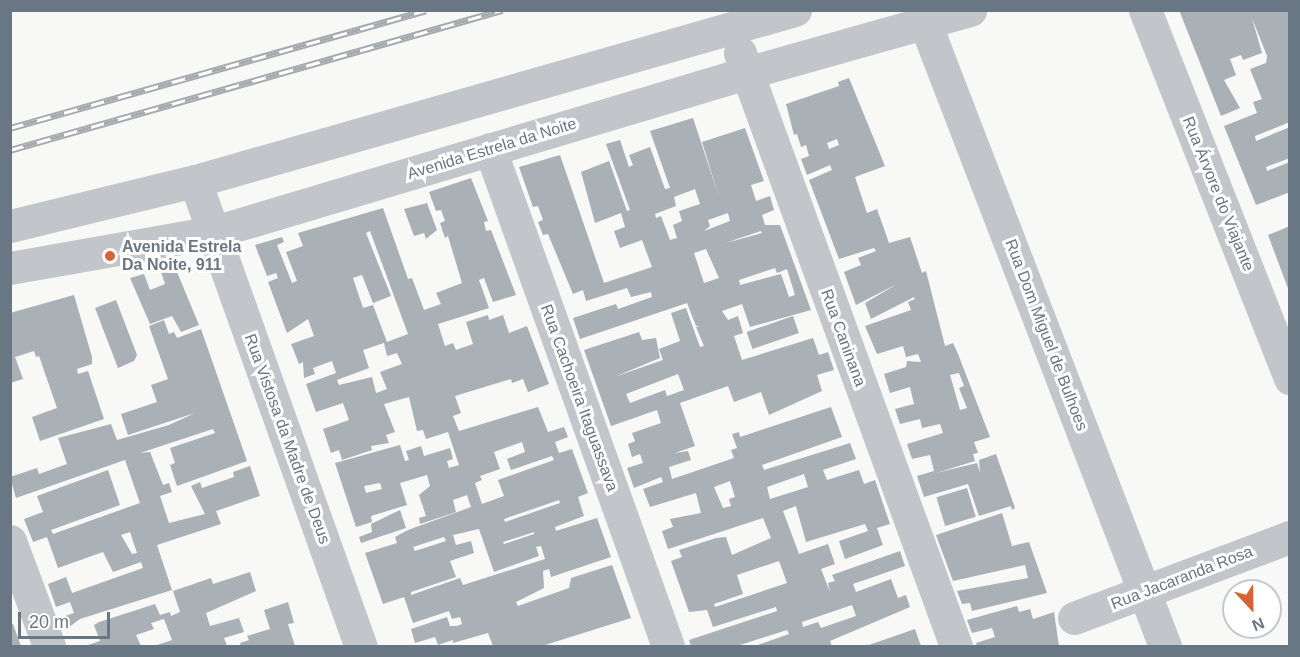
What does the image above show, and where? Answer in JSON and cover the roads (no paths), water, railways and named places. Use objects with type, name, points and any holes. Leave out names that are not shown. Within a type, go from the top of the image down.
[{"type":"street","points":[[10,226],[195,181],[795,10]]},
{"type":"street","name":"Avenida Estrela da Noite","points":[[10,268],[214,232],[746,73],[970,10]]},
{"type":"street","name":"Rua Árvore do Viajante","points":[[1145,10],[1290,378]]},
{"type":"street","name":"Rua Dom Miguel de Bulhoes","points":[[925,24],[1165,646]]},
{"type":"street","name":"Rua Caninana","points":[[733,28],[746,73],[956,646]]},
{"type":"street","name":"Rua Cachoeira Itaguassava","points":[[490,149],[668,646]]},
{"type":"street","name":"Rua Vistosa da Madre de Deus","points":[[195,181],[361,646]]},
{"type":"street","name":"Rua Jacaranda Rosa","points":[[1074,618],[1290,537]]},
{"type":"street","points":[[13,553],[49,646]]},
{"type":"railway","points":[[10,128],[426,10]]},
{"type":"railway","points":[[10,150],[502,10]]},
{"type":"place","name":"Avenida Estrela Da Noite, 911","points":[[110,256]]}]
